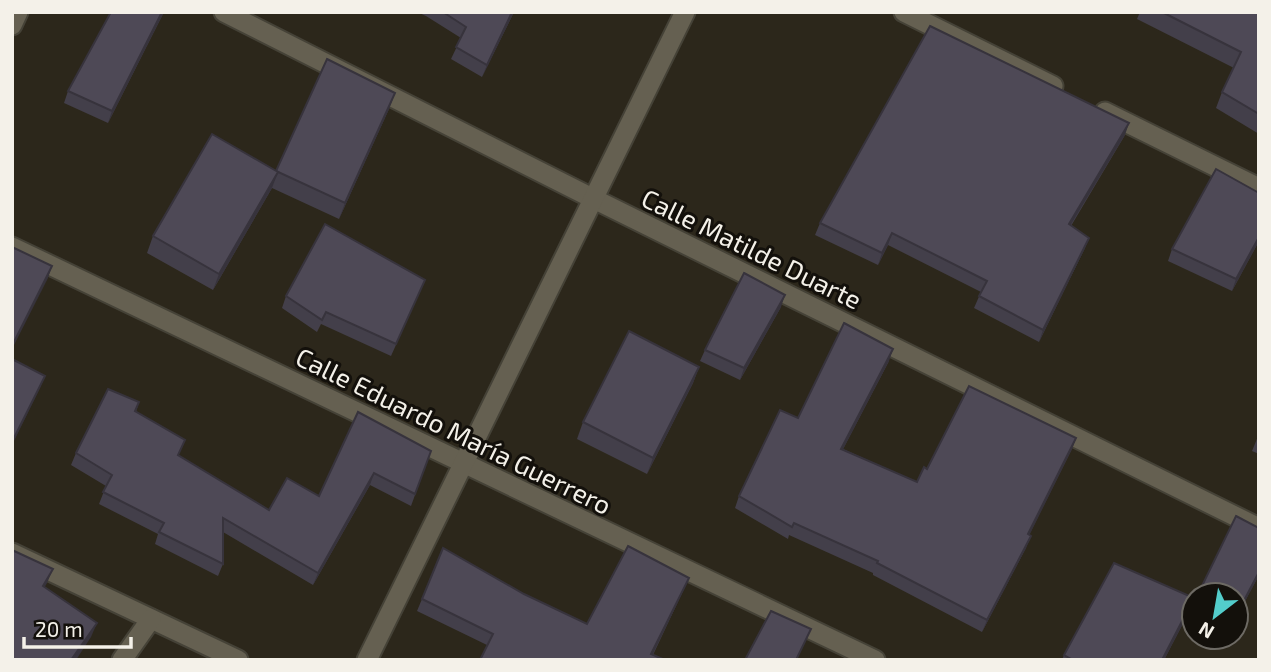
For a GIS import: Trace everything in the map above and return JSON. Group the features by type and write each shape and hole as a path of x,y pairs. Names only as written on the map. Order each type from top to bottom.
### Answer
{"street":[{"path":"12,25 18,12"},
{"name":"Calle Matilde Duarte","path":"224,12 594,199 1259,528"},
{"path":"367,660 685,12"},
{"path":"904,12 1259,188"},
{"name":"Calle Eduardo María Guerrero","path":"12,247 874,660"},
{"path":"12,553 238,660"},
{"path":"122,660 151,619"}],"building":[{"path":"111,12 162,12 112,111 68,91"},
{"path":"443,12 512,12 487,65 456,47 466,27"},
{"path":"1162,12 1259,12 1259,114 1222,92 1241,52"},
{"path":"930,26 1129,123 1069,224 1089,238 1043,330 979,296 987,281 892,233 882,253 820,223"},
{"path":"327,59 395,93 345,203 276,171"},
{"path":"212,134 278,172 219,274 153,236"},
{"path":"1216,169 1259,193 1259,237 1236,279 1172,249"},
{"path":"325,224 425,280 396,344 326,312 322,320 286,296"},
{"path":"12,247 52,266 12,346"},
{"path":"744,273 785,295 744,368 705,350"},
{"path":"844,323 893,349 841,449 917,482 924,467 927,469 969,386 1076,438 1028,534 1031,536 987,620 877,563 878,561 794,523 792,527 739,496 780,410 798,418"},
{"path":"629,331 699,367 653,458 583,422"},
{"path":"12,359 45,376 12,442"},
{"path":"108,389 139,402 135,411 185,440 178,455 269,510 287,478 319,496 358,412 431,451 415,494 374,473 318,573 223,518 223,564 159,532 164,523 103,492 112,475 76,453"},
{"path":"1236,516 1259,528 1259,572 1250,589 1250,581 1204,581"},
{"path":"628,546 689,578 651,654 665,660 480,660 493,634 422,599 443,548 524,594 587,624"},
{"path":"12,550 53,569 43,586 97,623 71,660 12,660"},
{"path":"1114,563 1180,592 1180,625 1162,660 1073,660 1064,655"},
{"path":"771,611 811,629 796,660 745,660"}]}
